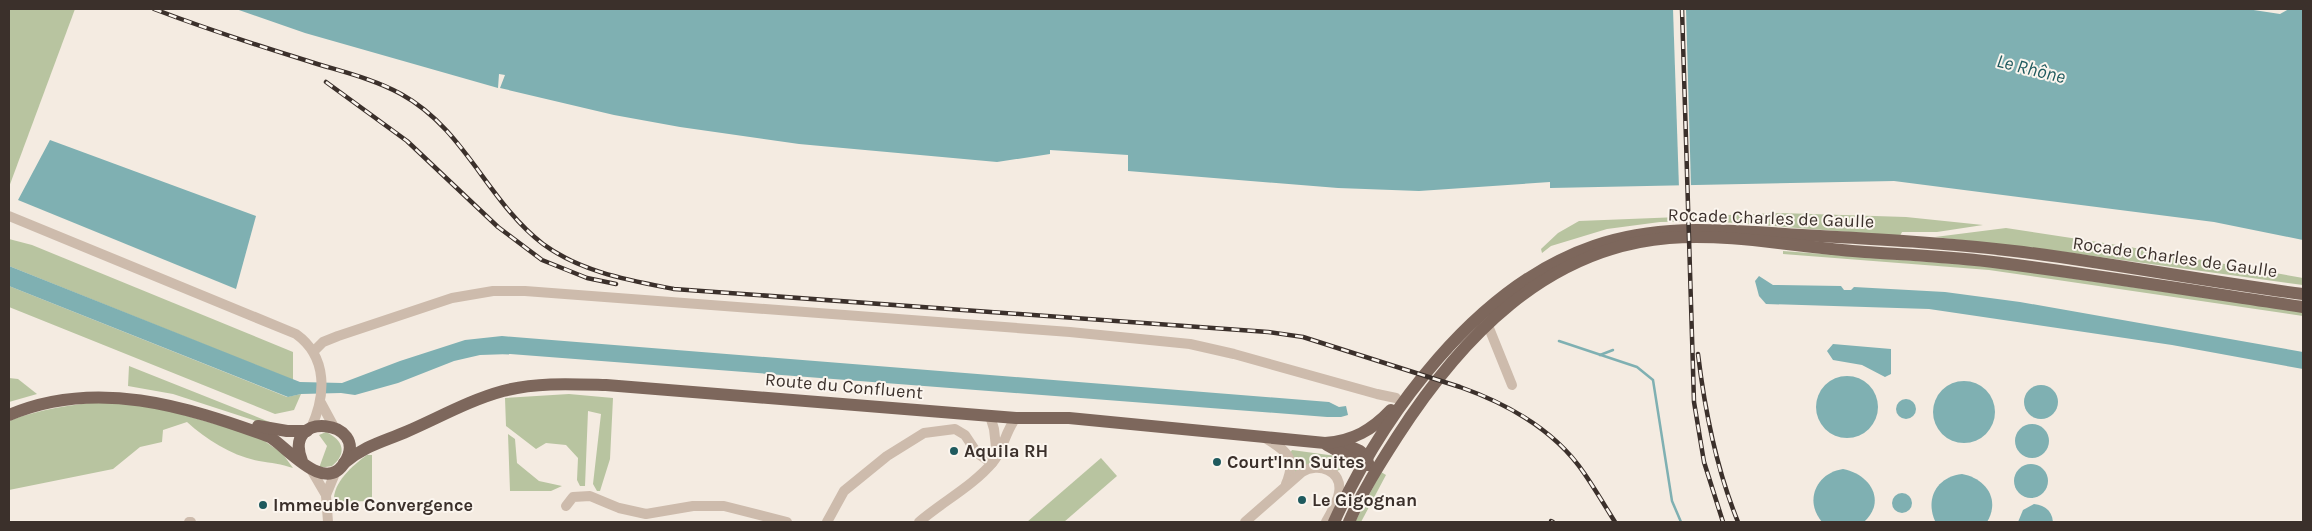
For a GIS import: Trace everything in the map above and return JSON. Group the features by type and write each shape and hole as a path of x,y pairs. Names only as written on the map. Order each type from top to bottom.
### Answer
{"main road":[{"name":"Rocade Charles de Gaulle","path":"1334,522 1402,397 1448,348 1497,302 1518,286 1540,272 1591,247 1619,238 1657,231 1700,229 1979,247 2303,294"},
{"name":"Rocade Charles de Gaulle","path":"1349,522 1363,492 1413,412 1450,362 1487,323 1533,287 1582,261 1630,244 1689,238 2000,262 2303,307"},
{"name":"Route du Confluent","path":"340,467 371,444 393,438 464,404 504,390 562,384 606,385 1016,418 1070,418 1325,444"},
{"path":"9,408 59,394 80,391 120,390 164,397 269,429 309,429 319,425 371,444"},
{"path":"9,415 44,404 68,400 115,397 172,405 270,437 312,471 320,474 340,467 348,450 339,431"},
{"path":"1325,444 1340,442 1364,433 1402,397"},
{"path":"302,461 299,448 303,436 309,429"},
{"path":"1340,442 1360,451 1366,462 1366,475 1347,511 1345,522"},
{"path":"1325,444 1366,462 1385,456"}],"street":[{"path":"9,216 296,334 314,350 320,365 321,400 309,429"},
{"path":"314,350 323,342 338,336 452,298 493,291 526,291 1070,332 1190,344 1234,354 1378,394 1402,397"},
{"path":"1487,323 1512,385"},
{"path":"321,400 339,431"},
{"path":"990,416 994,429 995,459"},
{"path":"919,522 995,459 1004,445 1007,429 1016,418"},
{"path":"827,522 844,491 887,456 924,434 955,429 965,435 977,454 995,459"},
{"path":"1265,438 1286,452 1290,460 1292,470 1285,486"},
{"path":"1245,522 1302,472 1319,466 1332,472 1337,478 1339,492 1326,522"},
{"path":"326,495 340,467"},
{"path":"312,471 326,495 328,522"},
{"path":"566,506 573,497 590,496 646,518 694,506 724,506 787,522"}],"green space":[{"path":"9,9 75,9 9,187"},
{"path":"1780,213 1906,217 1983,225 1937,232 1902,232 1900,236 1709,221 1660,222 1607,229 1551,246 1542,253 1541,249 1558,233 1579,221"},
{"path":"2006,228 2124,246 2303,278 2303,285 2064,252 1935,237"},
{"path":"9,239 32,245 293,352 293,380 9,266"},
{"path":"1783,251 1995,267 2303,312 2303,316 1989,270 1783,254"},
{"path":"9,286 287,397 301,394 294,410 275,414 9,307"},
{"path":"129,366 272,423 271,426 173,394 128,386"},
{"path":"9,378 18,379 37,394 9,402"},
{"path":"569,394 613,398 610,459 600,491 597,491 593,484 601,414 588,411 585,486 580,486 577,480 578,458 566,445 546,443 536,449 506,426 505,398"},
{"path":"104,401 156,407 257,436 282,453 293,468 249,459 239,455 211,441 187,422 163,430 162,442 140,447 113,469 9,490 9,421 44,410"},
{"path":"326,432 340,443 342,452 332,466 319,468 327,446 319,435"},
{"path":"508,434 515,439 517,463 539,481 562,486 551,491 510,491"},
{"path":"1292,450 1336,456 1349,461 1349,465 1337,471 1326,464 1316,463 1295,474 1290,453"},
{"path":"367,455 372,455 372,501 334,502 336,488 344,475"},
{"path":"1101,458 1117,476 1064,522 1027,522"},
{"path":"1381,472 1386,475 1361,522 1355,522"}],"water":[{"name":"Le Rhône","path":"236,9 2247,9 2280,14 2289,9 2303,9 2303,240 2214,222 1894,181 1550,188 1550,182 1419,191 1338,188 1128,171 1128,155 1050,150 1050,154 997,162 799,144 680,127 614,115 500,88 505,75 499,74 498,88 305,33"},
{"path":"50,140 256,216 236,289 18,200"},
{"path":"9,266 300,382 342,383 400,361 465,340 502,336 1329,402 1339,407 1346,406 1348,415 1327,417 510,354 480,355 454,361 398,383 355,395 341,393 301,394 288,397 9,286"},
{"path":"1759,276 1773,285 1841,286 1844,290 1851,290 1854,287 1945,292 2020,302 2303,352 2303,369 2172,345 1929,309 1766,304 1759,296 1755,281"},
{"path":"1833,344 1891,349 1891,374 1885,377 1862,365 1833,360 1827,351"},
{"path":"1847,376 1859,379 1869,385 1875,395 1878,407 1875,419 1869,429 1859,435 1847,438 1835,435 1825,429 1819,419 1816,407 1819,395 1825,385 1835,379"},
{"path":"1964,381 1976,384 1986,390 1992,400 1995,412 1992,424 1986,434 1976,440 1964,443 1952,440 1942,434 1936,424 1933,412 1936,400 1942,390 1952,384"},
{"path":"2041,385 2048,386 2053,390 2057,395 2057,409 2053,414 2048,418 2041,419 2034,418 2029,414 2025,409 2024,402 2025,395 2029,390 2034,386"},
{"path":"1906,399 1913,402 1916,409 1913,416 1906,419 1899,416 1896,409 1899,402"},
{"path":"2032,424 2039,425 2044,429 2048,434 2048,448 2044,453 2039,457 2032,458 2025,457 2020,453 2016,448 2015,441 2016,434 2020,429 2025,425"},
{"path":"2031,464 2038,465 2043,469 2047,474 2047,488 2043,493 2038,497 2031,498 2024,497 2019,493 2015,488 2014,481 2015,474 2019,469 2024,465"},
{"path":"1843,469 1861,476 1868,482 1875,497 1871,514 1864,522 1822,522 1814,505 1816,489 1826,476"},
{"path":"1962,474 1978,480 1988,491 1992,505 1987,522 1935,521 1931,504 1935,490 1946,479"},
{"path":"1902,493 1909,496 1912,503 1909,510 1902,513 1895,510 1892,503 1895,496"},
{"path":"2034,504 2047,509 2053,522 2018,522 2023,510"}],"pier":[{"path":"1673,9 1686,9 1691,187 1679,188"}],"waterway":[{"path":"1559,341 1637,367 1653,380 1672,501 1681,522"},
{"path":"1600,355 1613,350"}],"railway":[{"path":"154,9 250,43 367,79 401,94 423,109 442,126 523,227 558,254 573,262 606,274 674,289 1268,332 1303,337 1460,387 1513,410 1545,431 1572,458 1588,479 1615,522"},
{"path":"1682,9 1694,402 1704,462 1723,522"},
{"path":"326,82 407,141 498,227 542,260 587,278 616,284"},
{"path":"1698,354 1712,439 1723,481 1738,522"}],"place":[{"name":"Aquila RH","path":"954,451"},
{"name":"Court'Inn Suites","path":"1217,462"},
{"name":"Le Gigognan","path":"1302,500"},
{"name":"Immeuble Convergence","path":"263,505"}]}
